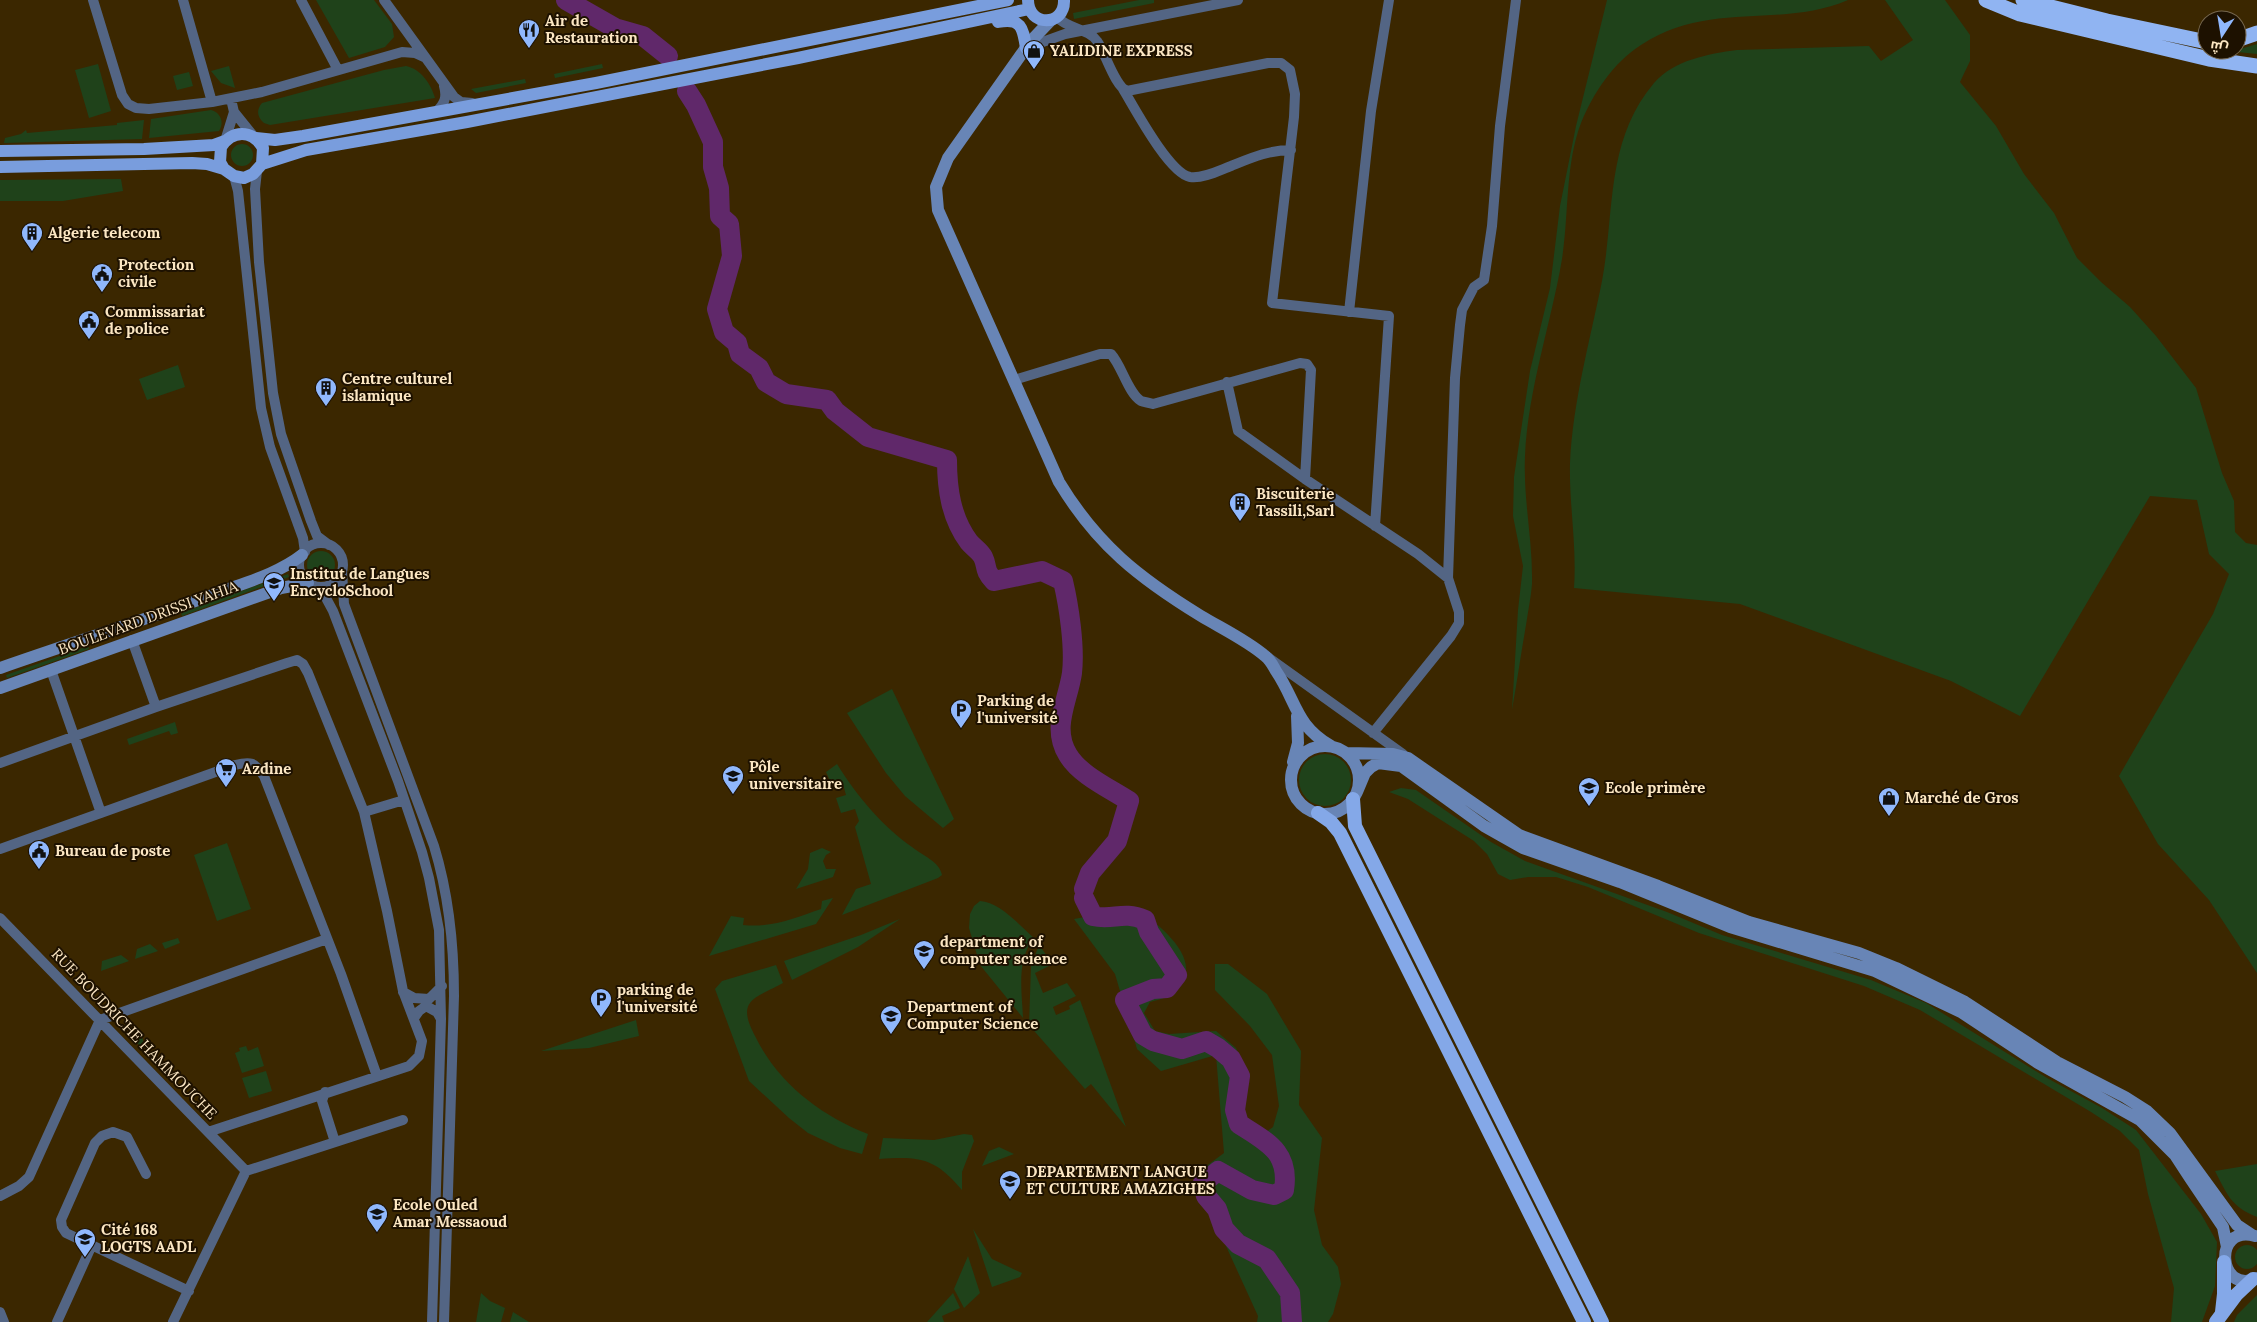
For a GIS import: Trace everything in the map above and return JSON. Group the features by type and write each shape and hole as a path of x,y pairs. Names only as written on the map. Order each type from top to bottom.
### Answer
{"highway":[{"path":"1986,0 2020,14 2209,59 2257,66"},
{"path":"2023,0 2107,21 2197,40"},
{"path":"1355,796 1352,812 1355,826 1602,1322"},
{"path":"1318,813 1331,822 1340,833 1584,1322"},
{"path":"2219,1317 2224,1294 2224,1262"},
{"path":"2219,1317 2255,1279"}],"main road":[{"path":"0,151 144,149 214,145 225,141 232,135 242,133 256,138 274,140 302,136 732,56 1008,0"},
{"path":"1068,1 1063,11 1028,45 948,158 936,187 938,210 950,241 1014,380 1058,482 1075,509 1109,549 1152,585 1266,656 1281,678 1297,713 1307,728 1331,746 1347,753 1393,754 1408,758 1519,835 1749,922 1859,953 1896,968 1965,1002 2057,1062 2125,1097 2147,1111 2170,1133 2236,1225 2255,1236"},
{"path":"1030,8 1042,20 1054,19"},
{"path":"0,167 192,163 206,164 249,177 260,168 306,150 468,122 798,58 1030,8"},
{"path":"1028,45 1030,8"},
{"path":"946,26 971,26 1012,20 1022,28 1028,45"},
{"path":"256,138 262,148 260,168"},
{"path":"225,141 220,154 229,172"},
{"name":"BOULEVARD DRISSI YAHIA","path":"0,668 160,614 267,575 286,567 303,553"},
{"name":"BOULEVARD DRISSI YAHIA","path":"0,688 290,585 311,584"},
{"path":"1297,713 1298,743 1290,775 1290,783 1296,799 1309,811 1334,813 1348,805 1355,796 1365,773 1378,763 1401,766 1484,826 1523,848 1620,882 1730,927 1875,971 1961,1012 2038,1063 2140,1120 2180,1163 2223,1227 2227,1247 2224,1262 2232,1275 2246,1280 2255,1279"},
{"path":"1290,775 1300,755 1315,747 1331,746"},
{"path":"1347,753 1357,767 1359,784 1355,796"},
{"path":"2227,1247 2238,1237 2255,1236"}],"street":[{"path":"93,0 122,95 128,104 136,108 149,109 231,99 402,52 415,53 426,58"},
{"path":"183,0 212,102"},
{"path":"301,0 338,70"},
{"path":"384,0 454,97 461,102 479,104"},
{"path":"1028,45 1080,31 1238,0"},
{"path":"1349,312 1371,111 1389,0"},
{"path":"1373,733 1451,636 1459,623 1459,612 1448,578 1455,378 1462,310 1474,287 1484,280 1486,271 1516,0"},
{"path":"1054,19 1089,33 1096,39 1123,89 1169,162 1184,175 1192,178 1203,176 1259,155 1291,150"},
{"path":"1123,89 1139,89 1218,72 1280,62 1290,70 1295,85 1294,116 1272,303 1389,316 1375,526"},
{"path":"436,111 444,103 446,93 442,80"},
{"path":"231,99 234,112 256,138"},
{"path":"225,141 234,112"},
{"path":"260,168 254,189 259,262 273,393 281,434 317,536 334,548 342,558 344,604 431,837 441,871 450,915 454,960 454,996 444,1322"},
{"path":"229,172 238,191 261,408 270,447 302,538 301,573 326,598 333,612 404,800 430,878 439,930 442,986 432,1322"},
{"path":"1014,380 1100,354 1111,354 1119,362 1132,390 1141,400 1153,404 1300,363 1307,364 1311,370 1305,479"},
{"path":"1227,382 1238,431 1305,479 1418,554 1448,578"},
{"path":"303,553 317,544 329,545"},
{"path":"311,584 320,587 332,584 337,581 342,571"},
{"path":"132,640 156,707"},
{"path":"1266,656 1290,671 1408,758"},
{"path":"0,763 156,707 296,660 303,664 364,812 403,991 420,1004 437,1012 441,1019"},
{"path":"51,670 101,813"},
{"path":"0,850 234,765 246,762 256,765 264,776 327,939 377,1076"},
{"path":"364,812 404,800"},
{"name":"RUE BOUDRICHE HAMMOUCHE","path":"0,918 246,1171"},
{"path":"0,1196 19,1186 29,1177 100,1020 327,939"},
{"path":"208,1132 324,1092 409,1066 419,1056 422,1041 414,1018 420,1004 442,986"},
{"path":"403,991 420,1004"},
{"path":"414,1018 420,1004"},
{"path":"324,1092 322,1101 335,1142"},
{"path":"174,1322 246,1171 404,1120"},
{"path":"146,1174 127,1138 113,1132 102,1136 95,1144 61,1220 62,1227 66,1234 189,1290"},
{"path":"57,1322 92,1245"},
{"path":"0,1312 4,1322"}],"green space":[{"path":"316,0 374,0 392,24 394,37 385,47 349,58"},
{"path":"1139,0 1154,0 1154,3 1074,19 1073,13"},
{"path":"1607,0 1848,0 1797,13 1718,19 1692,23 1667,31 1641,45 1622,60 1605,79 1586,111 1572,156 1562,259 1530,406 1525,472 1532,584 1512,710 1518,610 1523,566 1513,516 1514,477 1530,371 1550,288 1560,206 1576,126"},
{"path":"1885,0 1945,0 1970,35 1970,61 1960,82 1996,126 2024,174 2054,213 2077,258 2130,307 2156,336 2196,388 2222,473 2234,501 2235,532 2246,543 2257,545 2257,973 2209,900 2158,844 2119,776 2213,614 2229,574 2209,554 2197,500 2150,496 2020,716 1951,681 1740,604 1574,588 1575,557 1570,463 1575,417 1602,281 1619,153 1638,105 1654,83 1671,69 1692,59 1737,50 1869,46 1881,61 1913,40"},
{"path":"2257,44 2257,54 2247,53 2247,47"},
{"path":"98,64 111,111 89,118 75,70"},
{"path":"602,64 603,68 555,78 554,74"},
{"path":"229,66 235,88 221,83 211,71"},
{"path":"406,66 416,70 425,78 435,98 270,125 264,123 259,116 258,111 262,103 384,70"},
{"path":"189,72 193,86 177,90 173,76"},
{"path":"525,79 526,83 476,93 471,89"},
{"path":"211,110 221,118 222,124 219,131 149,138 151,119"},
{"path":"144,120 142,139 4,143 5,138 21,134 26,130 27,133 117,125 117,123"},
{"path":"242,144 250,147 253,155 250,163 242,166 234,163 231,155 234,147"},
{"path":"121,179 123,191 63,201 0,201 0,180"},
{"path":"178,365 185,387 147,400 139,379"},
{"path":"321,551 331,555 335,565 331,575 321,579 311,575 307,565 311,555"},
{"path":"288,574 289,577 182,616 181,613"},
{"path":"88,646 89,649 7,678 6,675"},
{"path":"892,689 954,819 943,828 905,796 886,773 847,713"},
{"path":"175,722 178,733 171,735 169,731 129,745 127,739"},
{"path":"1325,754 1335,756 1343,762 1349,770 1351,780 1349,790 1343,798 1335,804 1325,806 1315,804 1307,798 1301,790 1299,780 1301,770 1307,762 1315,756"},
{"path":"837,764 861,798 880,820 901,839 938,866 942,875 842,915 856,889 871,884 855,827 859,821 855,809 841,813 836,798 846,795 842,781 831,783 826,772"},
{"path":"1401,788 1416,790 1491,842 1525,861 1667,912 1722,935 1871,980 1926,1003 2047,1078 2102,1108 2136,1130 2201,1214 2217,1242 2215,1286 2202,1322 2171,1322 2174,1288 2148,1194 2139,1150 2120,1131 1920,1010 1864,986 1699,933 1588,887 1556,877 1528,877 1510,880 1498,874 1487,854 1474,841 1408,799 1389,792"},
{"path":"227,843 251,909 217,921 194,855"},
{"path":"822,848 831,852 826,855 823,861 826,869 836,869 833,877 796,889 808,869 810,853"},
{"path":"833,898 816,924 709,956 731,916 744,918 743,925 774,924 821,909 822,901"},
{"path":"980,901 995,905 1034,938 1028,947 1022,966 1023,1018 980,965 969,928 970,914 974,906"},
{"path":"1135,908 1157,924 1178,946 1184,958 1186,970 1183,982 1172,994 1150,1002 1144,1013 1155,1031 1169,1034 1216,1031 1236,1048 1248,1078 1240,1116 1247,1131 1262,1135 1273,1127 1279,1106 1272,1055 1250,1026 1215,990 1215,964 1228,964 1267,994 1301,1051 1299,1105 1322,1138 1314,1210 1322,1245 1338,1267 1341,1284 1333,1314 1328,1322 1257,1322 1258,1316 1199,1187 1201,1170 1224,1153 1216,1055 1161,1071 1137,1049 1115,974 1074,919"},
{"path":"900,919 858,947 792,980 784,961 861,935"},
{"path":"178,938 180,943 165,949 162,943"},
{"path":"150,944 158,951 135,959 137,949"},
{"path":"1039,945 1053,964 1035,973 1043,993 1067,983 1076,996 1053,1007 1056,1015 1070,1009 1069,1006 1080,1000 1126,1127 1091,1084 1085,1089 1029,1025 1031,966"},
{"path":"121,955 129,961 101,971 102,961"},
{"path":"776,965 783,983 752,1000 747,1011 751,1028 764,1053 788,1083 802,1096 833,1117 868,1134 862,1154 840,1148 808,1133 749,1081 715,989 722,981"},
{"path":"636,1020 639,1036 589,1048 541,1051"},
{"path":"139,1028 144,1043 139,1045 127,1033"},
{"path":"246,1046 248,1051 258,1047 264,1066 242,1073 235,1053 240,1051 239,1048"},
{"path":"266,1071 272,1091 249,1098 242,1078"},
{"path":"964,1134 972,1135 974,1141 962,1172 962,1190 943,1171 926,1161 905,1158 879,1159 883,1138 934,1140"},
{"path":"999,1147 1014,1154 982,1166 989,1151"},
{"path":"2257,1164 2257,1217 2235,1204 2215,1171"},
{"path":"973,1229 992,1259 1022,1273 1020,1277 992,1287"},
{"path":"2247,1245 2256,1248 2259,1257 2256,1266 2247,1269 2238,1266 2235,1257 2238,1248"},
{"path":"968,1256 980,1293 964,1308 954,1289"},
{"path":"481,1293 490,1301 505,1308 501,1322 476,1322"},
{"path":"953,1293 960,1308 942,1316 944,1322 927,1322"},
{"path":"2257,1295 2257,1322 2234,1322 2237,1315"},
{"path":"513,1312 529,1322 510,1322"}],"waterway":[{"path":"566,0 615,28 643,36 668,56"},
{"path":"687,91 696,105 713,142 713,167 719,188 720,216 729,224 732,256 717,309 724,332 737,343 740,354 759,368 766,382 786,394 827,400 835,411 868,437 947,460 949,492 954,513 963,533 982,555 987,571 994,581 1042,571 1063,581 1073,651 1072,673 1062,714 1061,735 1063,745 1068,755 1080,769 1129,801 1117,841 1090,873 1084,889"},
{"path":"1084,898 1093,916 1130,916 1145,920 1149,932 1177,975 1167,988 1153,989 1125,1000 1143,1035 1153,1041 1182,1049 1206,1041 1231,1059 1240,1076 1235,1110 1239,1124 1267,1143 1280,1157 1285,1177 1284,1190 1274,1195 1252,1190 1218,1171 1203,1183 1206,1196 1217,1209 1224,1229 1238,1244 1267,1259 1290,1293 1292,1322"}],"place":[{"name":"Air de Restauration","path":"529,49"},
{"name":"YALIDINE EXPRESS","path":"1034,70"},
{"name":"Algerie telecom","path":"32,252"},
{"name":"Protection civile","path":"102,293"},
{"name":"Commissariat de police","path":"89,340"},
{"name":"Centre culturel islamique","path":"326,407"},
{"name":"Biscuiterie Tassili,Sarl","path":"1240,522"},
{"name":"Institut de Langues EncycloSchool","path":"274,602"},
{"name":"Parking de l'université","path":"961,729"},
{"name":"Azdine","path":"226,788"},
{"name":"Pôle universitaire","path":"733,795"},
{"name":"Ecole primère","path":"1589,807"},
{"name":"Marché de Gros","path":"1889,817"},
{"name":"Bureau de poste","path":"39,870"},
{"name":"department of computer science","path":"924,970"},
{"name":"parking de l'université","path":"601,1018"},
{"name":"Department of Computer Science","path":"891,1035"},
{"name":"DEPARTEMENT LANGUE ET CULTURE AMAZIGHES","path":"1010,1200"},
{"name":"Ecole Ouled Amar Messaoud","path":"377,1233"},
{"name":"Cité 168 LOGTS AADL","path":"85,1258"}]}
